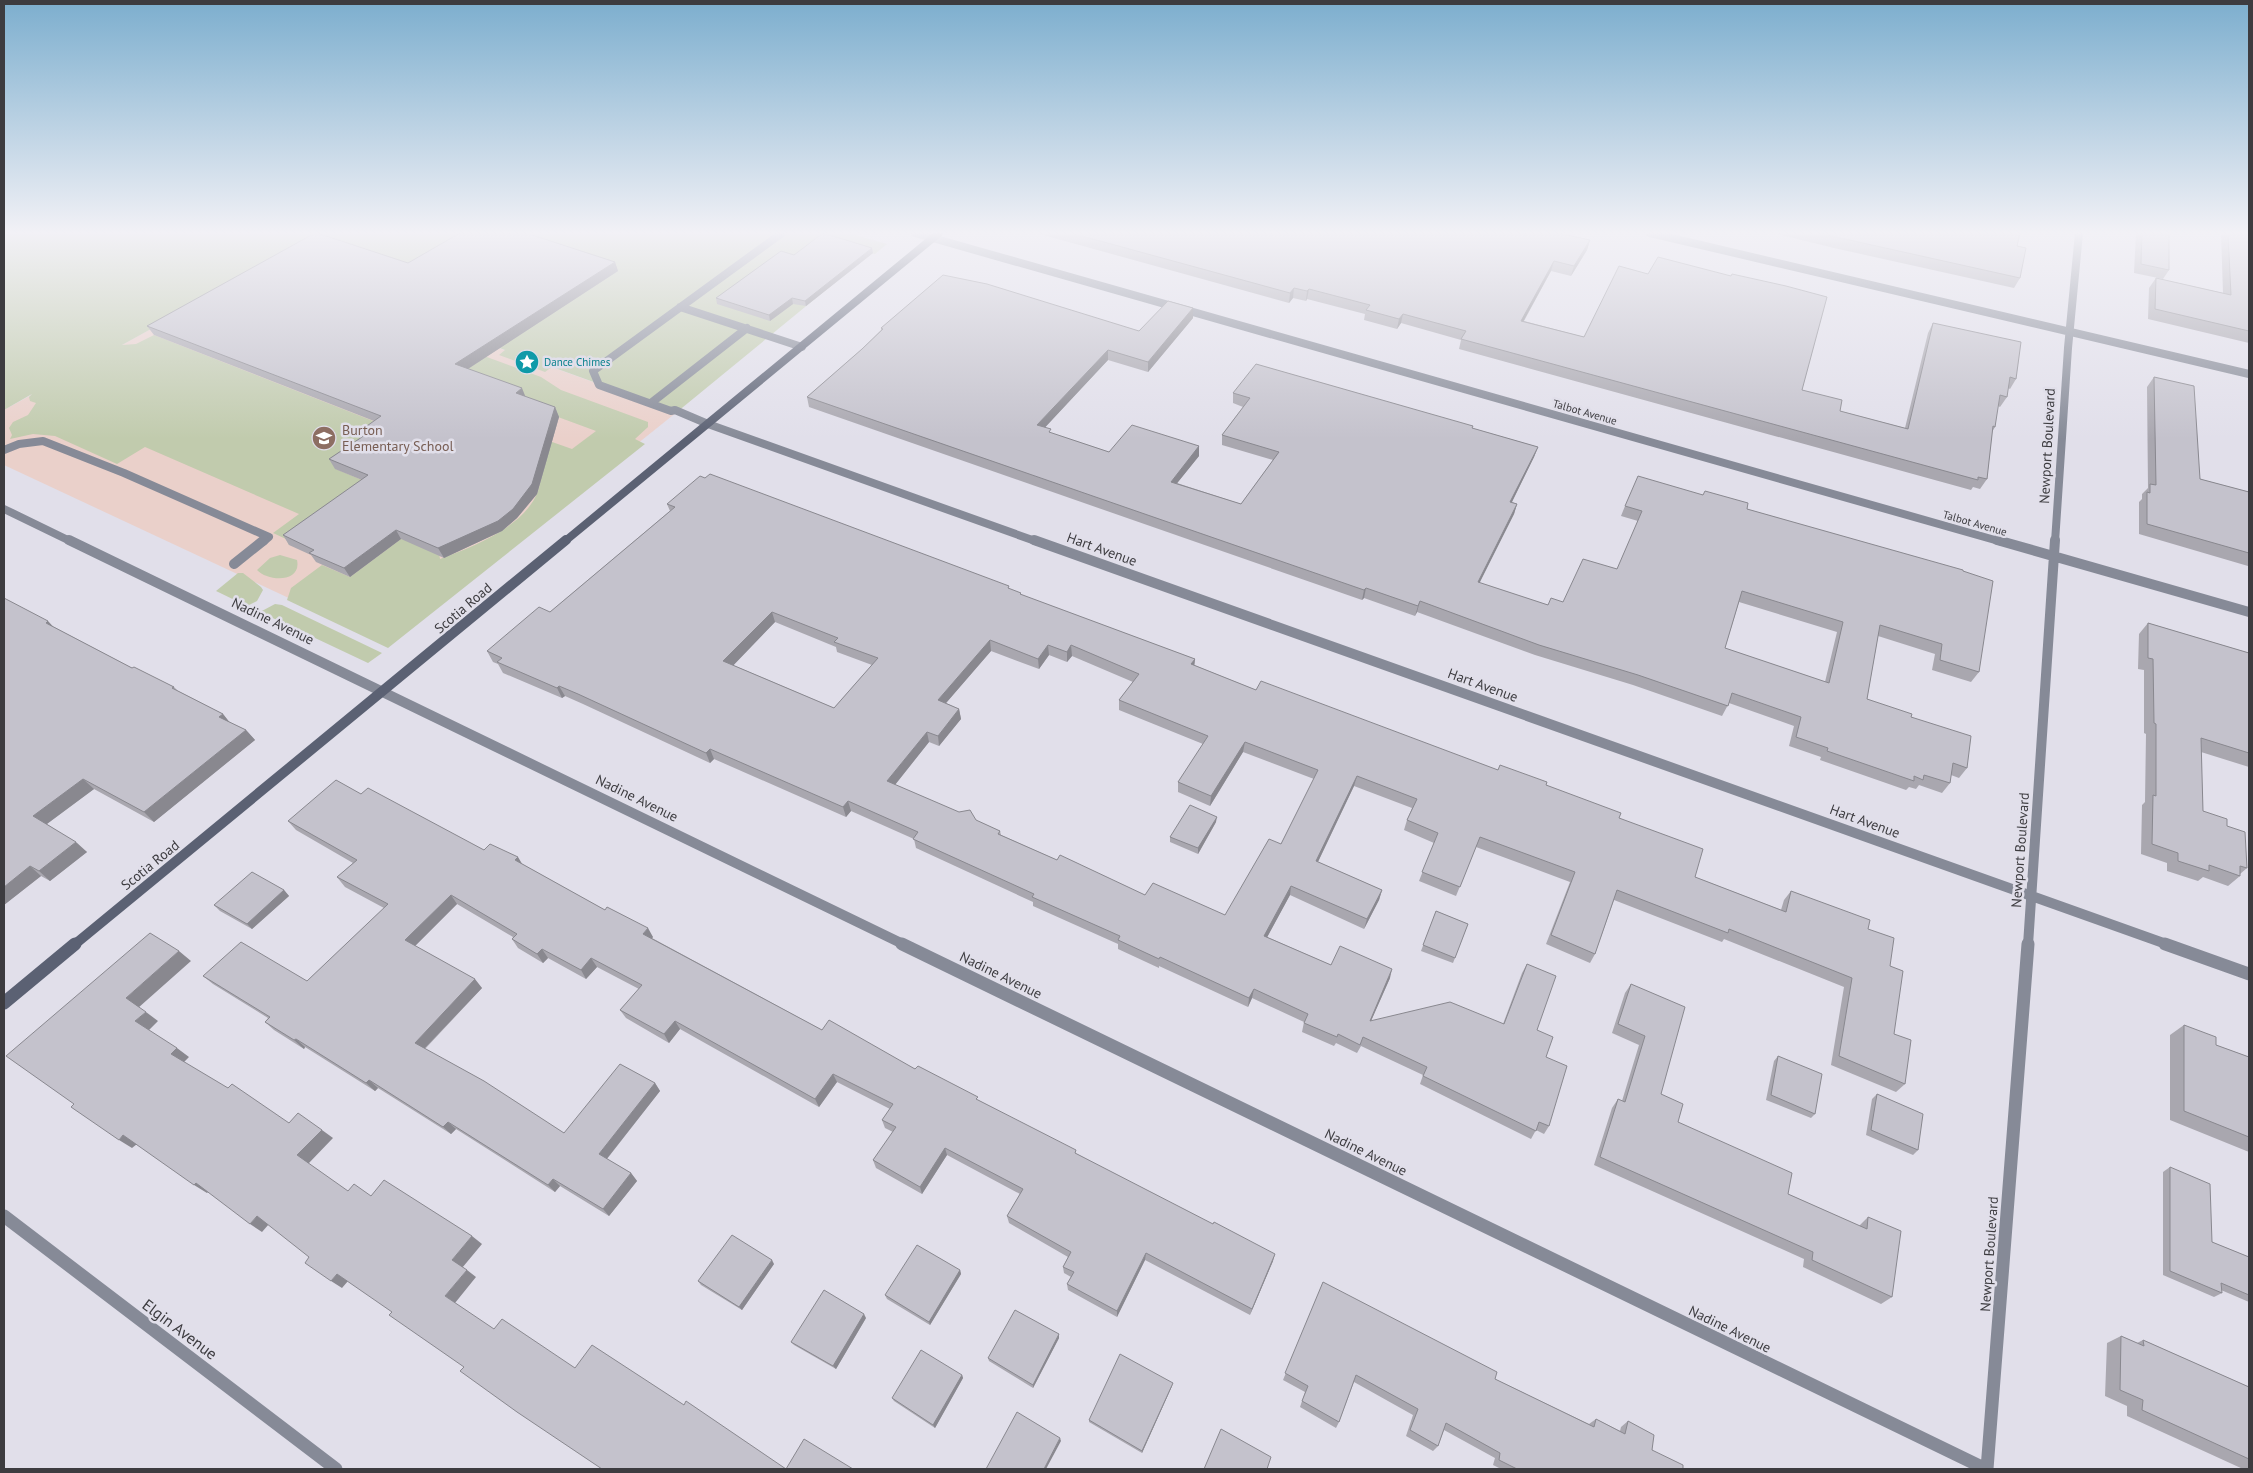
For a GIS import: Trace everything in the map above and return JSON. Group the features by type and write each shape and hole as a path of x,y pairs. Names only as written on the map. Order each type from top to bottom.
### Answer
{"street":[{"path":"680,307 687,302"},
{"name":"Scotia Road","path":"4,1003 856,302"},
{"name":"Talbot Avenue","path":"1168,302 2249,612"},
{"path":"1944,302 2249,374"},
{"name":"Newport Boulevard","path":"1986,1469 2032,896 2072,302"},
{"path":"680,307 802,347"},
{"name":"Hart Avenue","path":"680,307 593,371 598,385 671,411 675,410 708,424 2249,974"},
{"path":"651,403 747,328"},
{"path":"4,450 19,444 43,441 124,473 269,537 234,564"},
{"name":"Nadine Avenue","path":"4,508 1986,1469"},
{"name":"Elgin Avenue","path":"4,1216 336,1469"}],"shaded area":[{"name":"Burton Elementary School","path":"200,302 369,302 677,412 387,644 4,465 4,410"}],"green space":[{"path":"4,302 200,302 122,345 136,344 154,335 386,426 336,469 374,485 289,545 286,539 273,533 299,514 145,447 117,464 55,436 33,434 10,439 12,435 9,428 13,422 28,415 36,403 30,401 29,397 32,394 4,410"},
{"path":"370,302 812,302 677,412 552,367 545,372 499,355 505,350"},
{"path":"427,335 541,377 561,390 648,422 648,427 635,439 645,444 388,648 287,600 291,588 322,565 350,577 401,539 437,542 440,559 485,540 514,522 535,498 541,472 538,437 572,449 596,431 520,403 363,338"},
{"path":"280,555 297,560 297,568 294,573 283,578 276,578 269,577 257,570 270,558"},
{"path":"238,573 243,573 263,590 257,601 247,606 216,591"},
{"path":"275,604 282,605 382,653 368,663 260,612"}],"building":[{"path":"191,302 553,302 455,364 522,388 516,393 555,407 532,484 513,509 498,521 438,548 396,530 344,568 309,553 314,550 283,535 368,475 329,459 371,431 364,428 381,416 147,326"},
{"path":"728,302 787,302 769,315"},
{"path":"912,302 1044,302 1139,331 1167,302 1193,308 1148,362 1108,350 1037,425 1051,429 1049,432 1109,452 1132,425 1199,446 1171,482 1241,504 1279,452 1222,435 1250,398 1233,393 1256,364 1473,426 1472,428 1538,447 1510,502 1517,504 1478,582 1548,605 1551,598 1563,602 1583,559 1617,569 1642,511 1625,506 1638,476 1703,495 1705,491 1748,503 1747,509 1963,570 1993,581 1979,672 1940,660 1942,644 1880,625 1867,699 1912,714 1911,717 1971,736 1967,768 1953,763 1950,783 1924,775 1923,780 1914,776 1914,781 1827,751 1828,748 1796,737 1801,717 1732,693 1728,706 1638,675 1539,645 1420,601 1418,606 1366,588 1364,590 807,397 883,329 881,328","holes":["1742,591 1843,622 1829,683 1725,648"]},
{"path":"1358,302 1532,302 1521,321 1584,337 1601,302 1826,302 1802,390 1842,400 1840,411 1908,429 1933,323 2021,342 2016,379 2010,377 2007,397 2000,395 1995,427 1993,426 1987,479 1978,477 1978,480 1461,339 1466,331 1403,314 1399,319 1366,310 1370,305"},
{"path":"2155,302 2249,302 2249,331 2155,309"},
{"path":"2154,377 2194,386 2200,479 2249,492 2249,553 2147,524 2147,492 2150,493 2150,484 2156,485"},
{"path":"710,474 1009,586 1008,588 1020,594 1195,659 1191,664 1256,690 1261,681 1498,770 1500,765 1547,782 1546,785 1621,813 1619,818 1703,849 1695,877 1786,912 1791,891 1870,920 1868,929 1894,938 1890,966 1903,971 1894,1034 1911,1040 1905,1084 1839,1056 1852,978 1729,929 1728,933 1617,890 1595,954 1551,935 1575,872 1480,837 1460,887 1422,872 1438,833 1407,820 1417,799 1357,776 1316,861 1382,890 1367,919 1291,886 1264,936 1331,965 1340,946 1392,969 1370,1021 1450,1002 1504,1024 1527,964 1556,976 1537,1030 1553,1037 1546,1057 1567,1066 1549,1126 1539,1122 1536,1131 1423,1076 1427,1067 1363,1037 1360,1045 1338,1034 1337,1037 1304,1023 1308,1014 1254,989 1249,998 1160,957 1159,959 1118,940 1120,936 1032,897 1034,894 913,839 918,832 848,801 843,807 710,749 706,753 578,694 559,686 557,688 497,662 502,658 487,651 539,607 550,612 675,507 667,504 700,476 705,478","holes":["772,612 838,638 834,642 878,658 834,708 723,661","990,640 1038,659 1048,645 1067,652 1071,645 1139,674 1119,700 1208,736 1178,782 1211,796 1245,742 1318,770 1281,844 1269,839 1225,915 1153,883 1145,895 1060,855 1057,860 998,834 1000,831 976,820 970,810 959,812 887,781 927,732 938,736 959,709 938,700"]},
{"path":"4,598 48,621 46,623 132,668 134,667 174,687 172,688 223,714 219,717 246,730 144,812 83,779 33,816 76,842 39,871 30,866 4,887"},
{"path":"2148,623 2249,653 2249,753 2201,738 2203,811 2227,819 2227,826 2245,832 2247,868 2240,866 2240,876 2209,865 2209,871 2178,861 2178,853 2152,844 2153,795 2156,796 2156,724 2154,723 2153,659 2148,658"},
{"path":"336,780 361,794 368,788 484,850 490,844 518,857 515,860 605,910 607,907 648,928 643,934 822,1030 829,1020 915,1069 918,1066 978,1097 976,1099 1076,1150 1075,1153 1275,1254 1252,1309 1146,1253 1117,1311 1067,1284 1074,1272 1063,1267 1071,1252 1007,1216 1023,1189 945,1148 920,1187 873,1160 896,1127 882,1120 893,1104 833,1074 815,1099 675,1021 664,1034 620,1010 642,985 591,958 581,970 542,949 537,954 512,939 517,934 451,895 405,940 475,979 415,1043 484,1081 564,1133 620,1064 655,1083 599,1154 631,1173 603,1209 553,1179 548,1185 448,1122 443,1127 369,1080 366,1083 265,1022 270,1017 203,976 241,942 307,981 388,904 337,877 357,860 288,821"},
{"path":"1190,805 1217,817 1198,848 1170,837"},
{"path":"252,872 284,890 247,924 214,905"},
{"path":"1436,911 1468,924 1455,958 1423,945"},
{"path":"150,933 179,951 126,998 146,1012 135,1021 177,1048 171,1054 228,1088 232,1084 289,1123 298,1113 322,1130 297,1155 348,1191 354,1184 371,1196 384,1180 472,1236 452,1260 467,1270 445,1296 494,1329 502,1319 575,1368 592,1345 684,1405 686,1401 786,1469 602,1469 460,1371 464,1367 389,1315 392,1312 337,1274 331,1281 305,1263 309,1257 257,1216 250,1224 196,1183 194,1185 123,1135 119,1140 71,1107 74,1104 6,1056"},
{"path":"1631,984 1685,1007 1661,1094 1683,1104 1678,1122 1792,1173 1788,1194 1867,1229 1868,1217 1901,1231 1892,1297 1812,1260 1813,1252 1600,1157 1618,1099 1625,1102 1645,1036 1618,1024"},
{"path":"2184,1025 2216,1037 2216,1045 2249,1057 2249,1137 2184,1111"},
{"path":"1778,1056 1822,1074 1815,1114 1771,1095"},
{"path":"1877,1094 1923,1114 1918,1150 1871,1130"},
{"path":"2170,1167 2210,1184 2212,1242 2249,1257 2249,1295 2221,1283 2222,1293 2170,1271"},
{"path":"732,1235 772,1260 739,1307 698,1281"},
{"path":"917,1245 960,1270 929,1322 885,1295"},
{"path":"1323,1282 1497,1372 1495,1379 1594,1427 1596,1419 1625,1434 1628,1421 1654,1435 1652,1450 1683,1465 1683,1469 1517,1469 1499,1460 1500,1453 1446,1423 1438,1446 1410,1430 1418,1409 1356,1375 1339,1422 1302,1401 1308,1386 1285,1373"},
{"path":"824,1290 864,1314 833,1366 791,1342"},
{"path":"1015,1310 1059,1334 1033,1385 988,1358"},
{"path":"2121,1336 2144,1346 2143,1340 2249,1387 2249,1459 2142,1410 2143,1400 2120,1390"},
{"path":"921,1350 962,1375 933,1425 892,1398"},
{"path":"1120,1354 1173,1383 1142,1451 1089,1420"},
{"path":"1017,1412 1060,1438 1044,1469 986,1469"},
{"path":"1221,1429 1271,1457 1267,1469 1204,1469"},
{"path":"804,1439 853,1469 786,1469"}],"place":[{"name":"Dance Chimes","path":"527,362"},
{"name":"Burton Elementary School","path":"324,438"}]}
